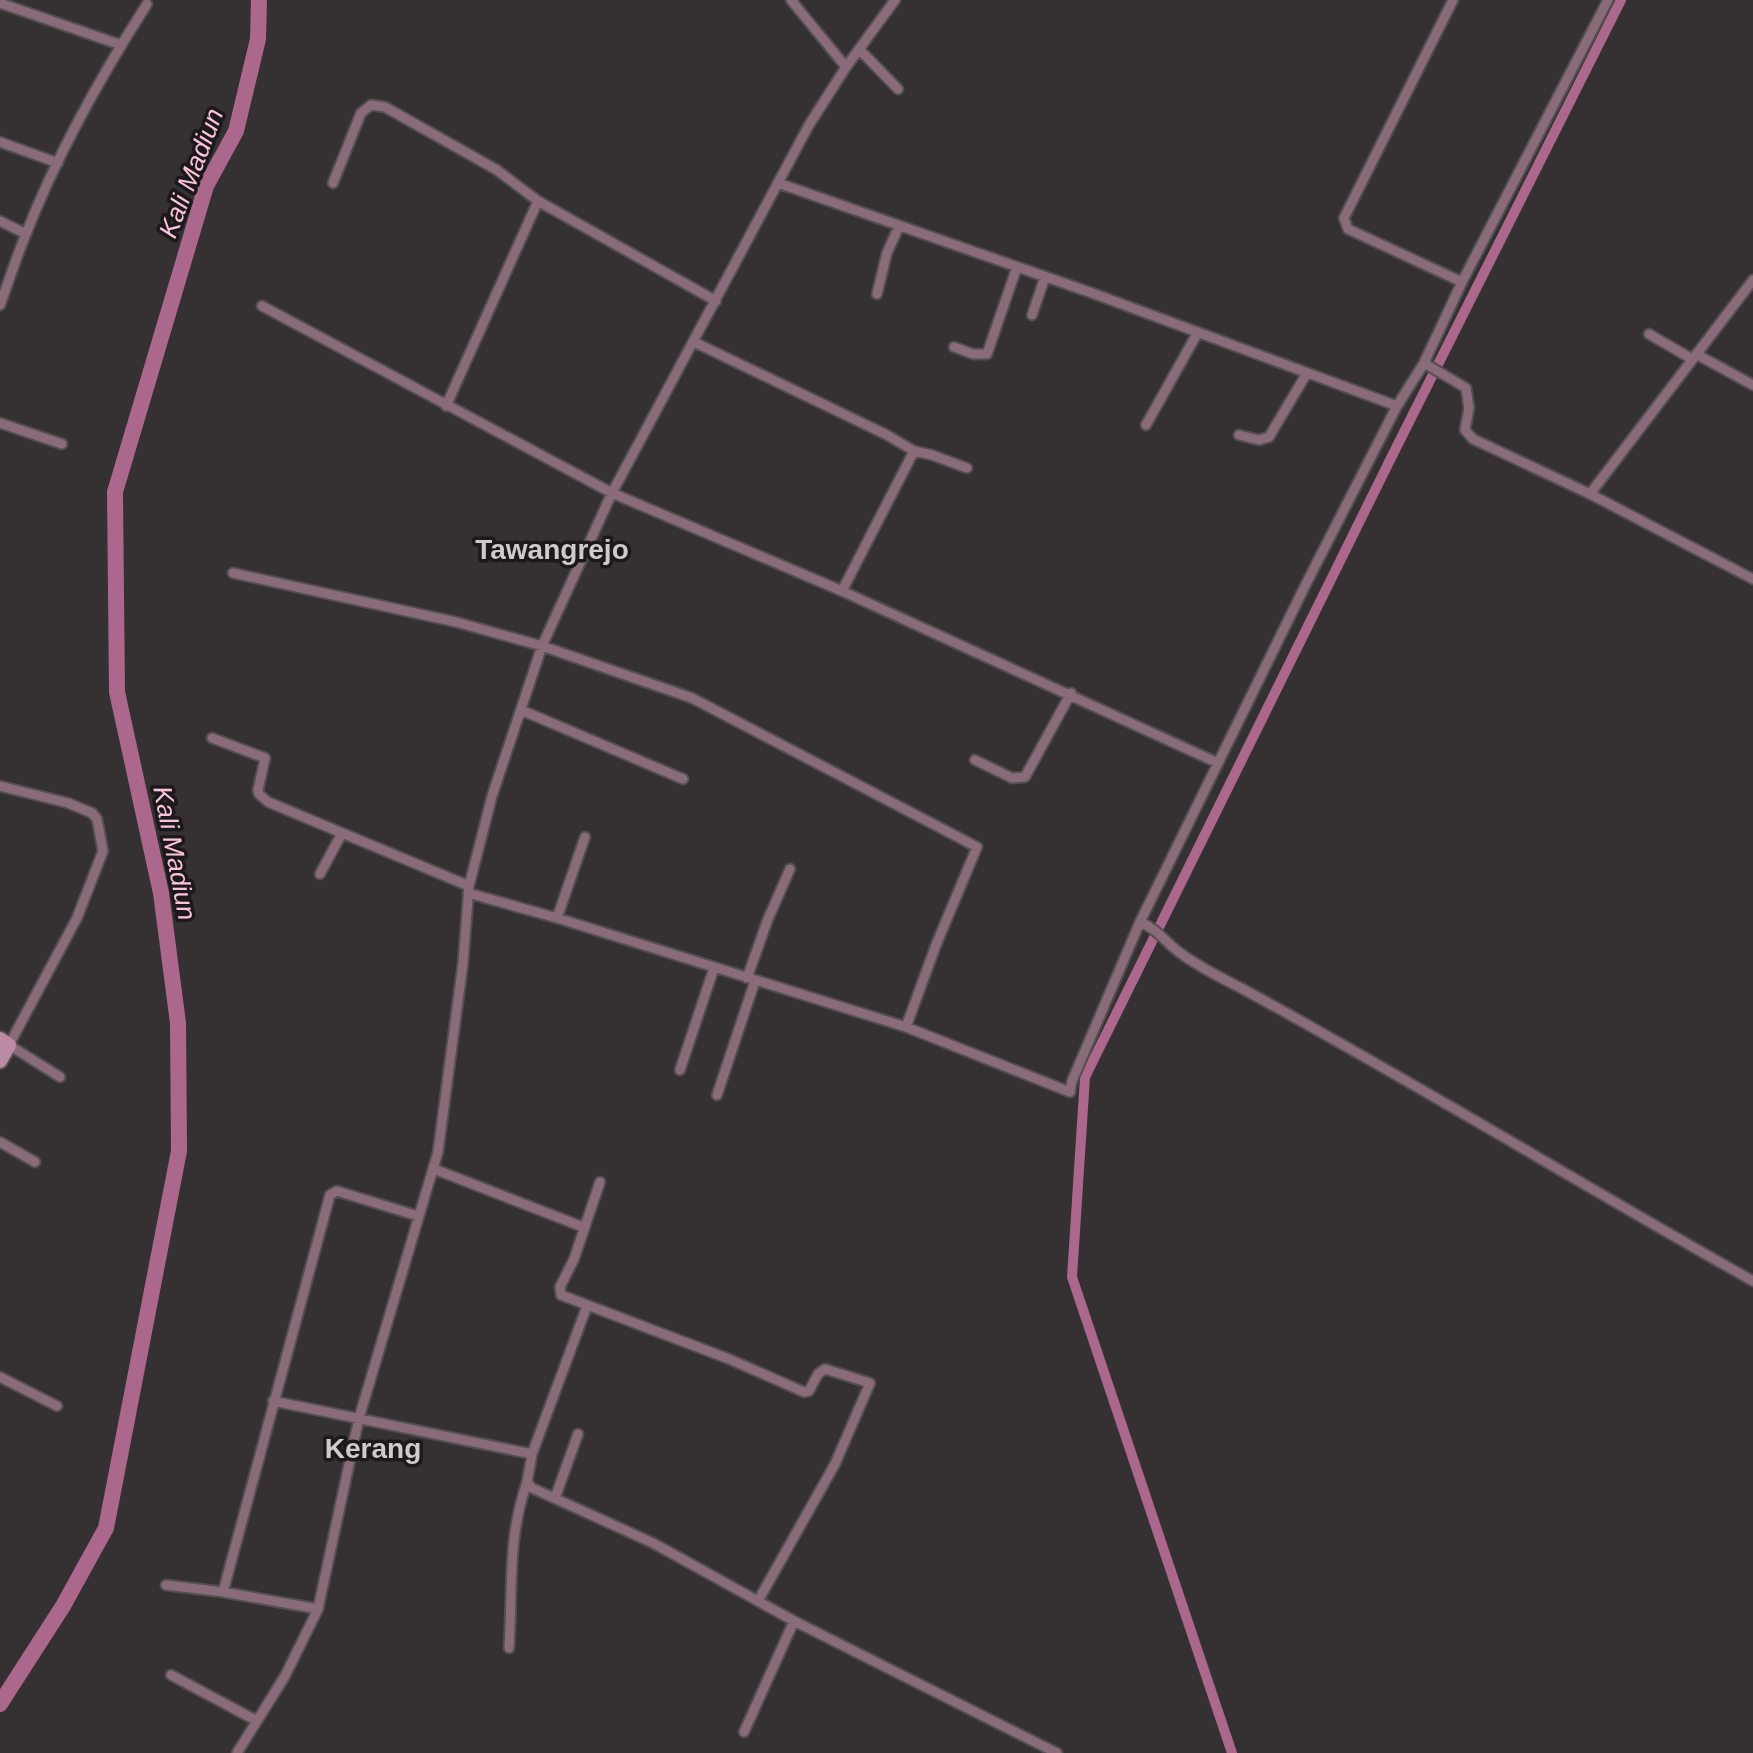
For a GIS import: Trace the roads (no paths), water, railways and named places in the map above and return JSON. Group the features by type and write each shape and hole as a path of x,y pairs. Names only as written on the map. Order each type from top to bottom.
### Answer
{"street":[{"path":"791,0 846,67"},
{"path":"237,1753 285,1676 318,1609 359,1418 434,1169 441,1136 469,890 492,796 542,646 612,493 809,125 895,0"},
{"path":"1453,0 1344,218 1348,229 1462,282"},
{"path":"212,738 265,758 258,790 263,798 469,890 906,1027 1070,1092 1072,1081 1143,923 1218,763 1397,406 1426,364 1462,282 1608,0"},
{"path":"0,3 121,45"},
{"path":"0,305 26,234 58,163 121,45 147,4"},
{"path":"859,49 898,89"},
{"path":"333,183 361,113 371,105 378,105 497,170 538,201 716,301"},
{"path":"0,142 58,163"},
{"path":"778,183 1397,406"},
{"path":"446,406 538,201"},
{"path":"0,221 26,234"},
{"path":"877,294 887,253 899,226"},
{"path":"954,347 973,354 987,354 1017,267"},
{"path":"1032,315 1045,277"},
{"path":"1590,494 1753,280"},
{"path":"262,306 612,493 1071,693 1218,763"},
{"path":"1146,425 1198,332"},
{"path":"1649,334 1753,385"},
{"path":"694,342 914,451 967,468"},
{"path":"1426,364 1466,388 1469,408 1465,430 1469,436 1590,494 1753,579"},
{"path":"1239,435 1259,440 1269,437 1307,373"},
{"path":"0,423 62,444"},
{"path":"842,591 914,451"},
{"path":"233,573 456,622 542,646 692,698 977,847 906,1027"},
{"path":"975,760 1012,778 1025,777 1071,693"},
{"path":"521,710 683,779"},
{"path":"0,786 68,803 92,813 97,819 103,851 77,918 5,1042 0,1061"},
{"path":"320,874 342,833"},
{"path":"557,918 585,837"},
{"path":"717,1095 768,919 790,869"},
{"path":"1143,923 1202,968 1338,1041 1663,1232 1753,1281"},
{"path":"680,1070 714,968"},
{"path":"5,1042 60,1077"},
{"path":"0,1142 35,1162"},
{"path":"434,1169 583,1227"},
{"path":"600,1182 559,1292 561,1295 729,1359 804,1392 809,1391 818,1374 825,1369 870,1383 835,1464 758,1601"},
{"path":"223,1592 332,1192 418,1216"},
{"path":"509,1648 512,1543 517,1512 532,1454 587,1306"},
{"path":"0,1377 57,1406"},
{"path":"273,1401 532,1454"},
{"path":"555,1498 578,1434"},
{"path":"527,1482 532,1488 653,1543 794,1621 1057,1753"},
{"path":"166,1585 318,1609"},
{"path":"744,1732 794,1621"},
{"path":"171,1675 257,1721"}],"waterway":[{"name":"Kali Madiun","path":"0,1704 63,1606 106,1528 179,1151 178,1023 161,893 117,692 115,492 206,186 236,131 258,39 259,0"},
{"path":"1232,1753 1072,1277 1085,1077 1621,0"}],"district":[{"name":"Tawangrejo","path":"552,549"},
{"name":"Kerang","path":"373,1448"}]}
